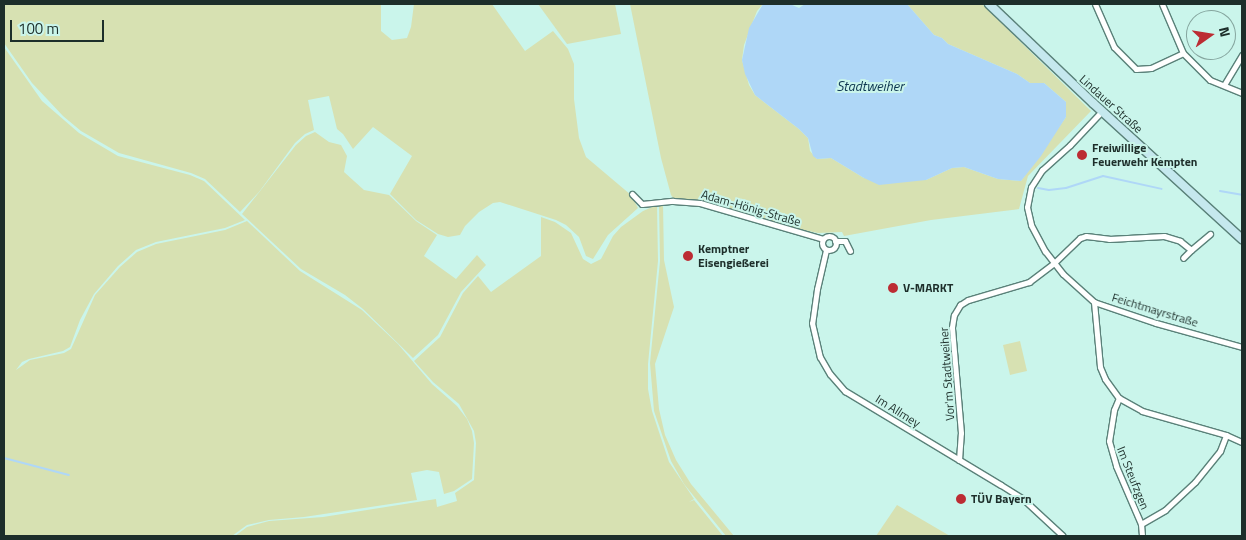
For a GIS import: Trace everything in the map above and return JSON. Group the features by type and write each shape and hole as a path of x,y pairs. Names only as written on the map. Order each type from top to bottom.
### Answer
{"main road":[{"name":"Lindauer Straße","path":"989,4 1242,239"}],"street":[{"path":"1095,4 1114,46 1125,61 1136,69 1151,68 1183,53"},
{"path":"1162,4 1183,53 1210,80 1242,93"},
{"path":"1224,85 1242,55"},
{"name":"Feichtmayrstraße","path":"1102,111 1070,145 1042,170 1035,181 1031,188 1027,207 1031,225 1054,263 1094,302 1156,323 1242,347"},
{"name":"Adam-Hönig-Straße","path":"632,194 642,204 673,201 700,203 823,239"},
{"path":"1183,258 1210,234"},
{"name":"Vor'm Stadtweiher","path":"959,460 961,433 952,327 954,315 960,306 968,300 1029,282 1086,236 1109,240 1164,236 1180,241 1191,250"},
{"path":"823,239 831,237 836,241 845,241 850,251"},
{"name":"Im Allmey","path":"823,239 822,245 826,250 817,289 812,324 820,357 830,374 845,390 1022,499 1064,536"},
{"path":"826,250 833,249 836,241"},
{"path":"1094,302 1100,367 1105,380 1119,398 1142,411 1226,435 1242,442"},
{"name":"Im Steufzgen","path":"1119,398 1114,410 1109,441 1116,466 1141,524 1142,536"},
{"path":"1141,524 1165,510 1195,482 1220,451 1226,435"}],"green space":[{"path":"4,4 381,4 381,31 392,40 407,38 411,27 414,4 492,4 525,51 553,31 568,49 574,64 574,99 579,138 586,157 631,195 638,208 608,235 593,259 586,256 579,237 566,225 500,202 493,203 479,212 465,226 460,235 448,237 438,234 416,220 390,194 412,156 373,127 353,149 343,134 337,129 329,96 308,100 314,130 305,134 295,143 259,192 240,212 205,179 191,173 119,153 81,131 63,116 32,83 4,43"},
{"path":"538,4 615,4 621,34 567,44"},
{"path":"630,4 763,4 757,11 744,45 742,60 749,85 755,95 808,138 810,151 817,159 831,158 864,178 926,180 952,168 964,167 998,179 1021,181 1066,117 1066,102 1044,83 1030,83 1017,74 948,44 942,38 934,35 907,4 982,4 1091,111 1028,176 1019,209 931,220 844,236 842,232 818,233 790,227 674,199 671,195 661,158"},
{"path":"4,47 42,101 79,133 118,156 190,175 204,181 245,220 225,228 156,242 136,250 118,266 94,294 80,320 70,347 63,351 29,359 22,362 16,370 30,360 64,353 71,349 95,295 120,267 137,252 156,244 225,230 247,221 300,271 362,310 398,344 432,384 457,406 467,419 472,431 474,443 472,479 454,491 444,494 439,472 427,470 411,473 417,500 304,517 269,520 247,525 232,536 4,536"},
{"path":"315,132 329,142 341,145 347,156 344,172 364,190 389,195 416,221 437,235 424,256 456,279 477,255 486,265 461,292 438,335 413,358 363,309 345,295 301,269 242,214 296,145 306,136"},
{"path":"663,204 664,260 674,307 655,364 659,409 665,435 676,460 691,484 734,536 726,536 684,484 671,461 654,411 650,363 660,261 659,205"},
{"path":"657,205 658,261 648,364 648,389 652,411 669,462 694,499 689,502 694,500 723,536 235,536 247,527 269,521 323,517 436,499 437,507 457,501 455,493 474,480 476,443 474,431 459,404 433,382 414,361 440,337 463,293 478,276 491,292 541,256 541,217 555,222 571,233 583,259 591,264 601,259 613,236 621,227 643,211"},
{"path":"1020,341 1027,371 1010,375 1003,345"},
{"path":"897,505 950,536 876,536"}],"water":[{"name":"Stadtweiher","path":"763,4 790,4 799,8 805,4 907,4 934,35 942,38 948,44 1017,74 1030,83 1044,83 1066,102 1066,117 1041,156 1021,181 998,179 964,167 952,168 926,180 879,185 831,158 817,159 813,156 808,138 755,95 745,74 742,60 749,28"}],"waterway":[{"path":"1038,188 1049,190 1066,188 1103,176 1162,189"},
{"path":"1220,191 1242,195"},
{"path":"4,458 69,475"}],"place":[{"name":"Freiwillige Feuerwehr Kempten","path":"1082,155"},
{"name":"Kemptner Eisengießerei","path":"688,256"},
{"name":"V-MARKT","path":"893,288"},
{"name":"TÜV Bayern","path":"961,499"}]}
